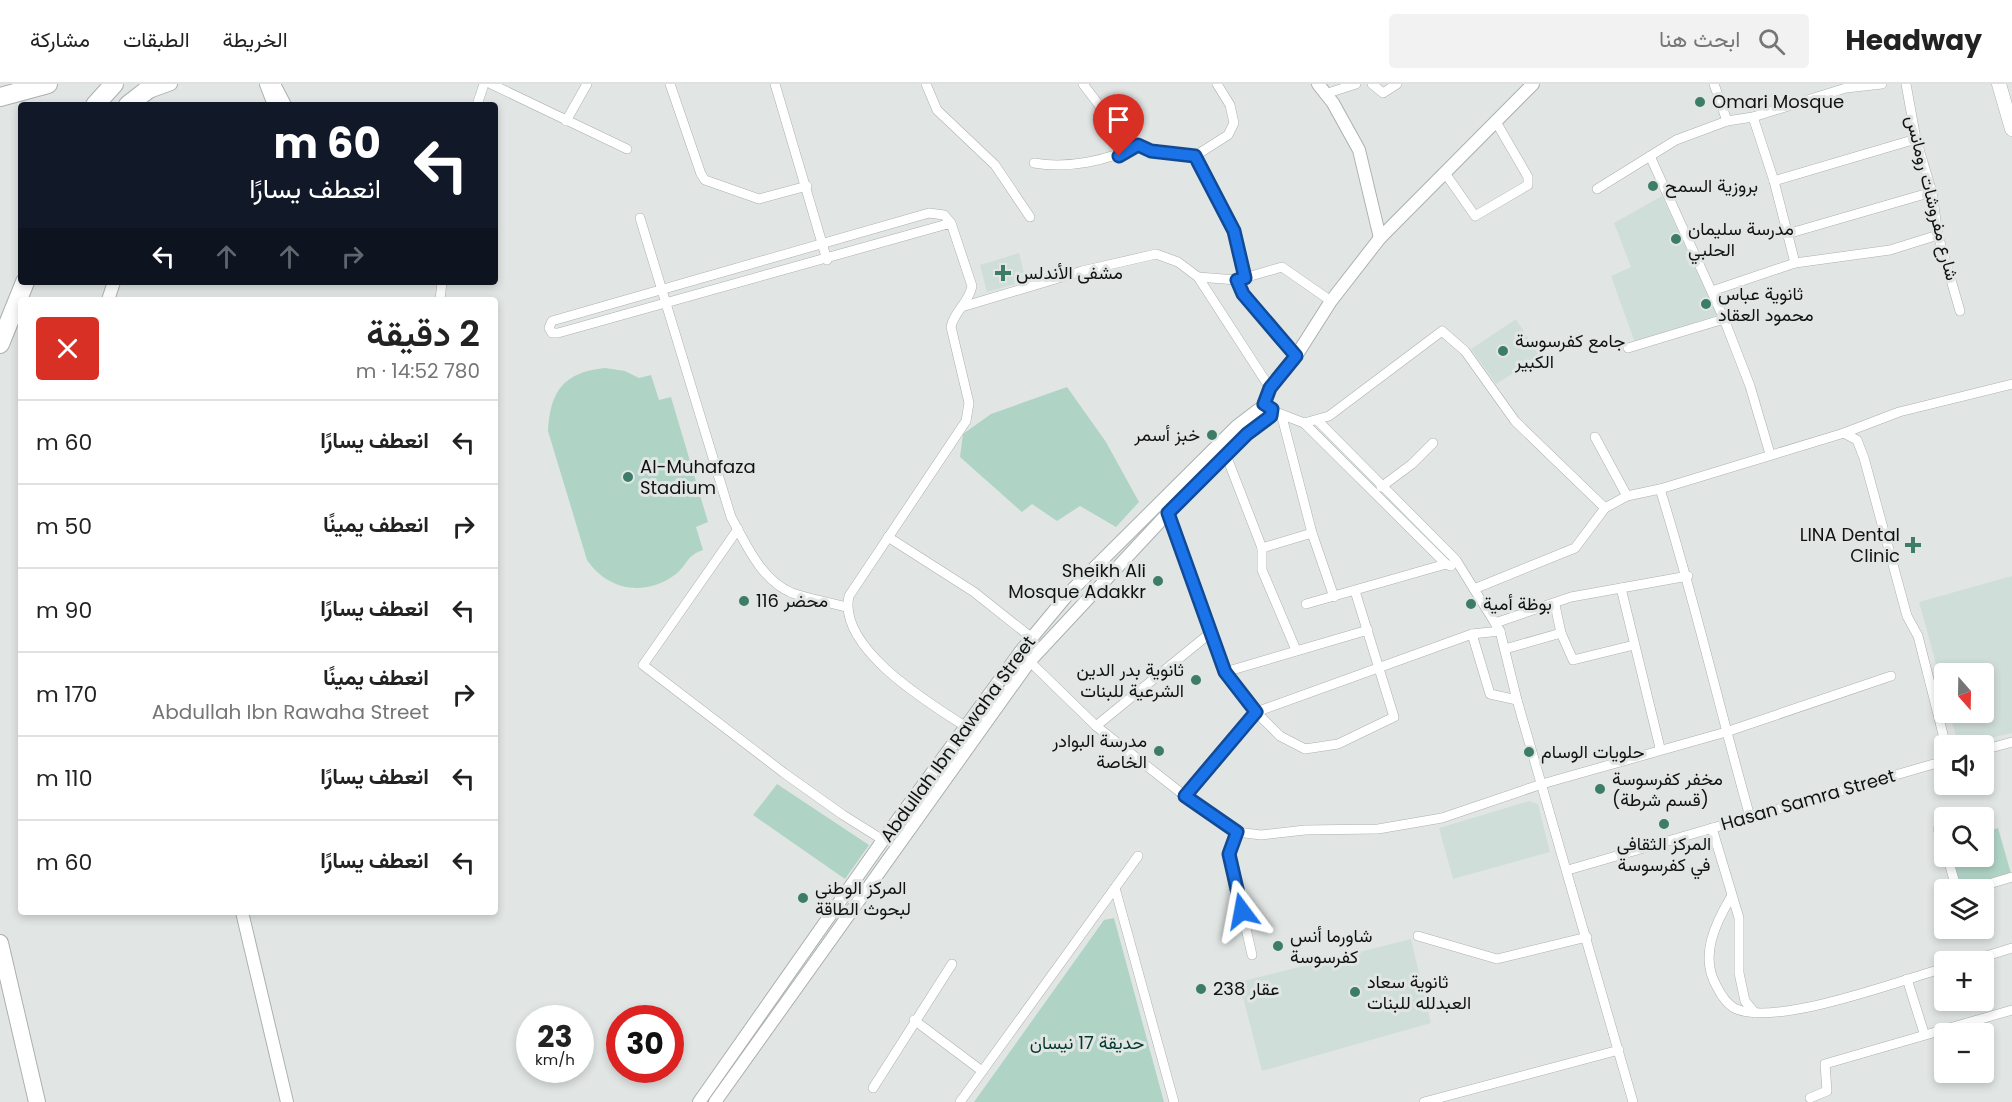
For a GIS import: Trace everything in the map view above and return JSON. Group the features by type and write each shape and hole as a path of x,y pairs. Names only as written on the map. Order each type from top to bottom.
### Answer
{"highway":[{"path":"0,96 48,84"},
{"path":"98,102 114,84"},
{"path":"133,100 155,84"},
{"path":"0,308 17,293 22,285"},
{"path":"0,344 18,298"},
{"path":"0,944 37,1102"}],"main road":[{"path":"1999,84 2012,129"}],"street":[{"path":"133,100 171,84"},
{"path":"478,102 484,84"},
{"path":"491,84 627,149"},
{"path":"566,121 587,84"},
{"path":"670,84 699,169 705,180 759,199 807,186"},
{"path":"775,84 827,260"},
{"path":"926,84 937,110 994,165 1029,216"},
{"path":"1083,84 1125,139 1151,151 1195,156 1228,135 1234,123 1230,105 1217,84"},
{"path":"1356,84 1322,89 1359,150 1380,238"},
{"path":"1372,84 1383,93 1396,84"},
{"path":"1270,388 1296,356 1331,301 1380,238 1533,84"},
{"path":"1714,84 1727,121"},
{"path":"1597,189 1676,140 1727,121 1753,117 1845,88 1882,84"},
{"name":"شارع مفروشات رومانس","path":"1906,84 1916,139 1932,192 1938,235 1960,311"},
{"path":"271,86 274,102"},
{"path":"271,86 283,102"},
{"path":"1753,117 1774,181 1795,263"},
{"path":"1445,173 1475,216 1528,185 1528,177 1496,122"},
{"path":"1774,181 1916,139"},
{"path":"1034,163 1051,166 1108,158 1119,156 1138,145"},
{"path":"1195,156 1234,231 1243,294 1296,356"},
{"path":"1650,156 1724,319 1750,386 1770,454"},
{"path":"1787,234 1932,192"},
{"path":"951,223 827,260 558,333 552,333 549,328 552,321 662,289 934,212 944,215 951,223 972,286 965,306 952,320 951,327 969,403 966,422 849,596 846,607 858,639 891,674 978,735"},
{"path":"640,218 708,434 731,517 762,571 791,592 846,607"},
{"path":"1712,291 1795,263 1890,250 1938,235"},
{"path":"965,306 1082,271 1156,254 1178,262 1198,278 1270,388 1269,412 1334,597"},
{"path":"1198,278 1241,279 1282,267 1331,301"},
{"path":"1628,348 1724,319"},
{"path":"1269,412 1304,423 1318,421 1329,416 1442,331 1465,351 1515,421 1605,507"},
{"path":"1474,589 1575,548 1605,507 1627,496 1660,489 1844,433 1899,412 2012,384"},
{"name":"Abdullah Ibn Rawaha Street","path":"715,1102 1030,661 1168,513 1269,412"},
{"name":"Abdullah Ibn Rawaha Street","path":"699,1102 883,840 1020,652 1069,593 1237,426 1269,412"},
{"path":"1318,421 1456,560 1497,627 1569,870 1634,1102"},
{"path":"1304,423 1446,564 1461,569"},
{"path":"1844,433 1857,440 1864,458 1907,616 1918,636 1943,735"},
{"path":"1595,437 1627,496"},
{"path":"1381,487 1412,464 1433,443"},
{"path":"1226,455 1262,548 1262,570 1296,651"},
{"path":"1660,489 1688,576 1726,732 1750,816"},
{"path":"1168,513 1209,634 1225,672 1256,712 1280,736 1305,750 1338,744 1394,717 1355,591"},
{"path":"738,529 643,665 784,773 883,840"},
{"path":"1262,548 1312,533"},
{"path":"888,537 974,592 1032,638"},
{"path":"1306,604 1446,564"},
{"path":"1185,796 1256,712 1497,627 1571,597 1688,576"},
{"path":"1621,588 1660,748"},
{"path":"1555,604 1561,633 1574,660 1634,645"},
{"path":"1225,672 1368,630"},
{"path":"1505,650 1561,633"},
{"path":"1096,726 1209,634"},
{"path":"1472,634 1490,694 1517,700"},
{"path":"1020,652 1096,726 1185,796 1237,832 1261,835 1305,830 1378,829 1442,818 1660,748 1726,732 1891,676"},
{"path":"1994,747 2012,742"},
{"name":"Hasan Samra Street","path":"1569,870 1934,764"},
{"path":"1712,828 1739,918 1739,973 1744,1001 1755,1013"},
{"path":"1237,832 1229,854 1252,955"},
{"path":"960,1102 1138,856"},
{"path":"1994,882 2012,877"},
{"path":"1115,888 1174,1102"},
{"path":"1731,897 1719,918 1708,950 1711,978 1724,999 1734,1007 1755,1013 1783,1013 1934,971"},
{"path":"243,915 287,1102"},
{"path":"234,937 247,934"},
{"path":"1418,936 1497,959 1587,937"},
{"path":"1994,954 2012,948"},
{"path":"873,1088 914,1020 952,964"},
{"path":"1907,979 1924,1033"},
{"path":"1810,1098 1827,1091 1825,1064 1924,1033 2012,1010"},
{"path":"914,1020 982,1071"},
{"path":"1424,1102 1619,1050"}],"shaded area":[{"path":"1662,196 1717,315 1635,343 1611,276 1631,267 1614,223"},
{"name":"مشفى الأندلس","path":"1019,253 1026,281 987,292 980,265"},
{"path":"1516,319 1540,357 1496,384 1471,349"},
{"path":"2012,576 2012,733 1994,737 1994,735 1956,735 1952,723 1994,723 1994,663 1936,663 1919,602"},
{"path":"1529,801 1538,804 1550,852 1453,879 1439,828"},
{"path":"1411,939 1431,1023 1262,1071 1239,982"}],"green space":[{"name":"Al-Muhafaza Stadium","path":"605,368 625,371 639,378 651,375 659,400 671,397 708,522 696,527 703,550 690,558 676,574 652,586 640,588 616,584 596,570 587,560 548,431 552,405 562,386 579,374"},
{"path":"1067,387 1106,442 1139,502 1116,527 1080,506 1057,521 1032,504 1022,512 960,457 963,434 991,414"},
{"path":"777,784 869,845 845,879 753,815"},
{"path":"1998,828 2012,877 1994,882 1994,879 1954,879 1950,867 1994,867 1994,829"},
{"name":"حديقة 17 نيسان","path":"1114,918 1164,1102 974,1102 1104,920"}],"place":[{"name":"Omari Mosque","path":"1700,102"},
{"name":"بروزية السمح","path":"1653,186"},
{"name":"مدرسة سليمان الحلبي","path":"1676,239"},
{"name":"مشفى الأندلس","path":"1003,273"},
{"name":"ثانوية عباس محمود العقاد","path":"1706,304"},
{"name":"جامع كفرسوسة الكبير","path":"1503,351"},
{"name":"خبز أسمر","path":"1212,435"},
{"name":"Al-Muhafaza Stadium","path":"628,477"},
{"name":"LINA Dental Clinic","path":"1913,545"},
{"name":"Sheikh Ali Mosque Adakkr","path":"1158,581"},
{"name":"محضر 116","path":"744,601"},
{"name":"بوظة أمية","path":"1471,604"},
{"name":"ثانوية بدر الدين الشرعية للبنات","path":"1196,680"},
{"name":"مدرسة البوادر الخاصة","path":"1159,751"},
{"name":"حلويات الوسام","path":"1529,752"},
{"name":"مخفر كفرسوسة (قسم شرطة)","path":"1600,789"},
{"name":"المركز الثقافي في كفرسوسة","path":"1664,824"},
{"name":"المركز الوطني لبحوث الطاقة","path":"803,898"},
{"name":"شاورما أنس كفرسوسة","path":"1278,946"},
{"name":"عقار 238","path":"1201,989"},
{"name":"ثانوية سعاد العبدلله للبنات","path":"1355,992"}],"route":[{"path":"1119,156 1138,145 1151,151 1195,156 1234,231 1245,278 1237,280 1243,294 1296,356 1270,388 1264,404 1269,405 1272,409 1271,416 1247,434 1168,513 1209,634 1225,672 1256,712 1185,796 1216,820 1237,832 1229,854 1242,911"}]}
